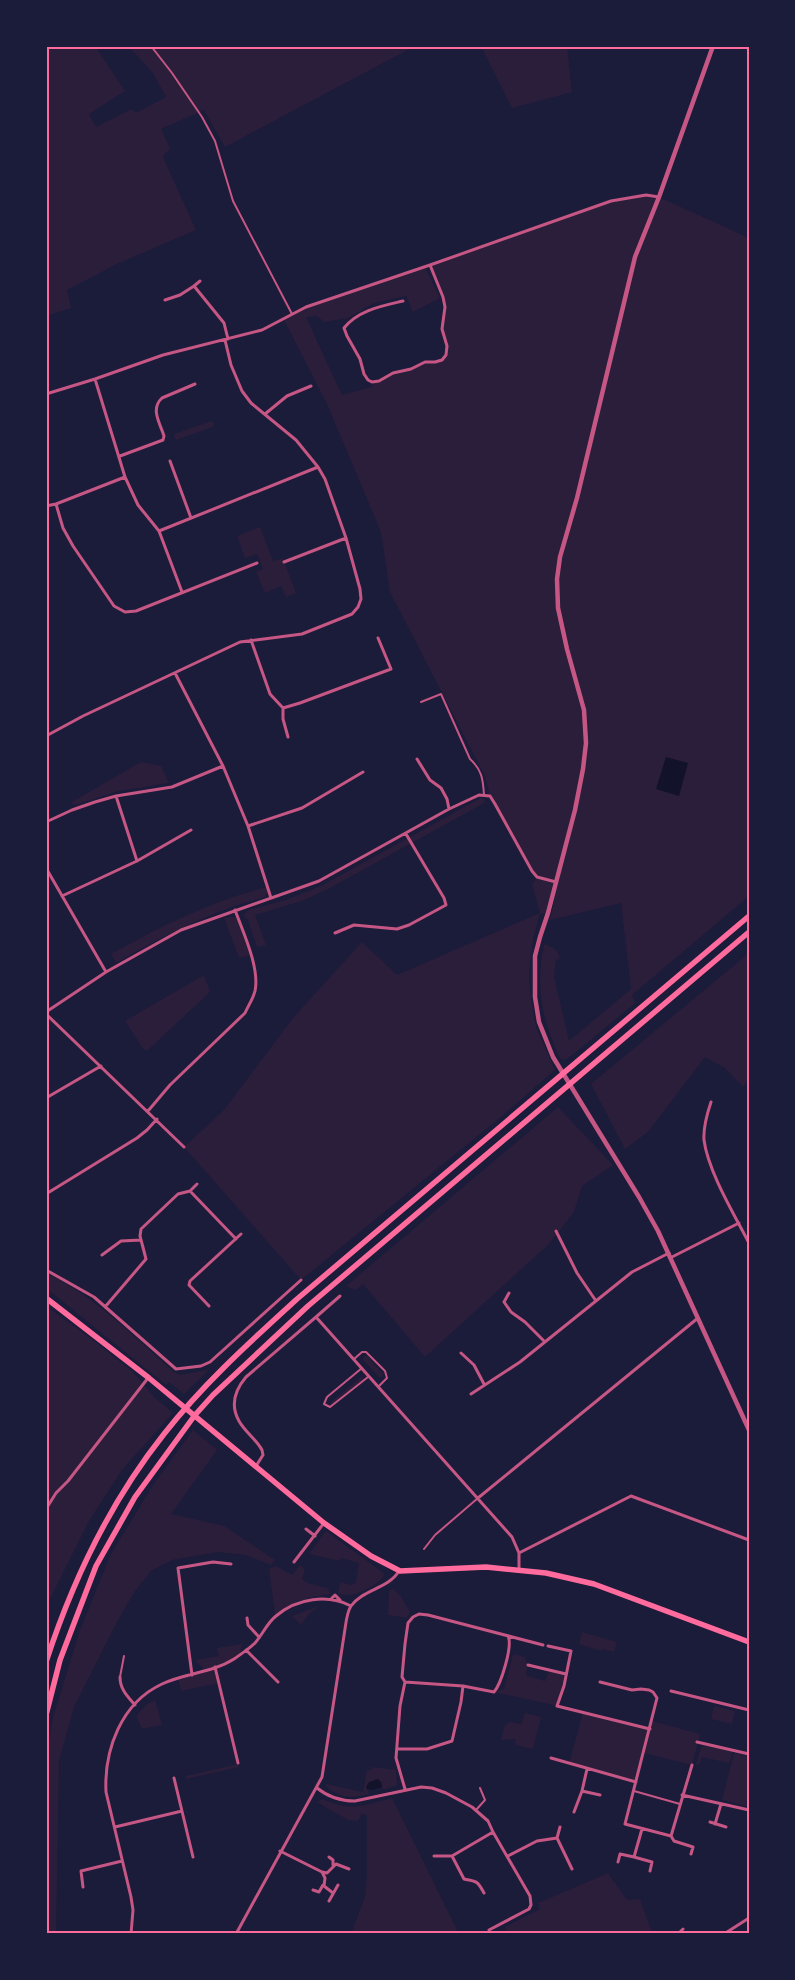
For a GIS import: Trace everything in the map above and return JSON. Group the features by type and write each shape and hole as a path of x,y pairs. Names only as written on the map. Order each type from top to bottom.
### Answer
{"main road":[{"path":"46,1662 81,1568 101,1529 131,1480 170,1426 236,1355 297,1299 749,916"},
{"path":"46,1715 60,1660 96,1566 135,1497 195,1415 308,1306 749,932"},
{"path":"46,1298 149,1378 324,1523 371,1556 400,1571 484,1567 546,1573 594,1584 749,1642"}],"street":[{"path":"713,46 659,197 635,257 577,498 560,557 557,579 558,608 584,710 586,743 578,795 535,956 535,997 540,1022 553,1057 639,1197 669,1256 749,1430"},
{"path":"46,394 164,355 262,330 306,307 611,201 646,195 659,197"},
{"path":"403,300 363,312 348,322 344,328 360,359 364,374 372,382 393,373 411,369 425,362 442,360 446,355 447,346 442,329 445,307 430,265"},
{"path":"166,300 180,295 200,281"},
{"path":"46,736 91,712 240,642 302,634 352,614 358,607 361,599 346,538 330,491 318,467 296,440 249,401 237,382 226,340 224,323 194,286"},
{"path":"95,379 125,477 138,505 158,530 182,592"},
{"path":"120,456 163,440 164,436 156,413 158,402 162,398 195,384"},
{"path":"265,414 287,396 311,386"},
{"path":"170,461 192,518"},
{"path":"158,530 318,467"},
{"path":"46,506 56,504 125,477"},
{"path":"56,504 63,528 73,546 114,606 125,612 136,611 257,563"},
{"path":"284,562 346,538"},
{"path":"283,708 300,704 391,669 378,638"},
{"path":"251,640 270,694 283,708 283,719 288,737"},
{"path":"175,672 223,766 248,826 271,898"},
{"path":"417,759 430,780 441,788 447,799 449,809"},
{"path":"46,822 79,807 116,796 172,787 223,766"},
{"path":"248,826 302,808 363,772"},
{"path":"184,1147 46,1013 106,972 181,930 319,881 449,809 479,795 490,796 496,804 537,877 556,882"},
{"path":"116,796 137,861"},
{"path":"62,896 137,861 191,830"},
{"path":"335,933 354,925 403,927 446,905 444,898 406,834"},
{"path":"46,868 106,972"},
{"path":"148,1110 170,1085 244,1013 255,992 255,970 235,910"},
{"path":"46,1098 101,1066"},
{"path":"711,1102 705,1125 704,1138 707,1152 749,1243"},
{"path":"46,1194 139,1136 157,1119"},
{"path":"105,1307 146,1259 141,1240 141,1229 178,1194 190,1191 197,1184"},
{"path":"190,1191 236,1239"},
{"path":"471,1394 484,1384 501,1376 632,1272 739,1223"},
{"path":"556,1231 578,1273 596,1300"},
{"path":"209,1306 189,1285 190,1281 242,1234"},
{"path":"102,1255 121,1241 141,1240"},
{"path":"46,1270 76,1286 105,1307 172,1367 182,1369 210,1362 301,1280"},
{"path":"509,1293 504,1302 508,1308 545,1342"},
{"path":"256,1467 263,1455 258,1444 239,1422 235,1399 237,1388 246,1377 340,1296"},
{"path":"316,1317 512,1537 519,1553 519,1570"},
{"path":"478,1498 698,1318"},
{"path":"461,1353 474,1364 484,1384"},
{"path":"46,1509 149,1378"},
{"path":"519,1553 632,1496 749,1540"},
{"path":"294,1562 324,1523"},
{"path":"306,1530 315,1536"},
{"path":"192,1675 178,1568 213,1562 231,1564"},
{"path":"236,1934 324,1772 345,1629 352,1606 372,1592 388,1584 400,1571"},
{"path":"131,1934 133,1910 106,1792 107,1762 112,1741 122,1721 149,1692 163,1684 230,1662 246,1650 275,1617 287,1608 308,1601 331,1599 342,1601 352,1606"},
{"path":"405,1789 396,1758 404,1682 402,1677 405,1644 408,1623 413,1617 419,1614 428,1615 543,1644"},
{"path":"247,1618 248,1625 259,1637"},
{"path":"404,1682 463,1686 494,1692 499,1686 508,1654 510,1644 508,1636"},
{"path":"548,1646 571,1651 564,1686 556,1706 650,1729"},
{"path":"246,1650 278,1682"},
{"path":"528,1664 566,1674"},
{"path":"216,1668 238,1762"},
{"path":"120,1677 120,1684 124,1693 135,1705"},
{"path":"600,1682 632,1690 641,1688 653,1692 657,1698 625,1824 671,1836 674,1841 693,1847 691,1854"},
{"path":"397,1749 427,1748 452,1741 463,1686"},
{"path":"671,1691 749,1710"},
{"path":"697,1742 749,1754"},
{"path":"551,1758 636,1782"},
{"path":"671,1836 692,1765"},
{"path":"574,1812 582,1791 587,1769"},
{"path":"174,1778 193,1857"},
{"path":"317,1788 328,1796 347,1801 355,1801 405,1789 432,1788 446,1793 476,1810 488,1821 530,1896 531,1905 529,1909 489,1930"},
{"path":"582,1791 600,1795"},
{"path":"682,1795 749,1810"},
{"path":"715,1824 720,1804"},
{"path":"115,1828 182,1812"},
{"path":"710,1822 726,1826"},
{"path":"560,1827 557,1838 572,1869"},
{"path":"634,1857 642,1829"},
{"path":"434,1856 452,1856 493,1832"},
{"path":"508,1856 537,1841 557,1838"},
{"path":"280,1851 322,1872 327,1873 333,1866 338,1864 349,1869"},
{"path":"618,1862 620,1854 634,1857 652,1862 650,1870"},
{"path":"452,1856 464,1879 474,1880 479,1883 484,1893"},
{"path":"329,1857 333,1860 333,1866"},
{"path":"83,1888 81,1871 122,1861"},
{"path":"313,1890 319,1892 323,1884 325,1878 322,1872"},
{"path":"323,1884 325,1888 333,1893"},
{"path":"329,1901 338,1885"},
{"path":"724,1934 749,1918"},
{"path":"678,1934 683,1929"}],"lane":[{"path":"151,46 202,117 215,141 233,201 292,314"},
{"path":"421,702 441,694 470,759 478,767 483,778 484,795"},
{"path":"354,1359 362,1352 366,1352 385,1371 387,1378 379,1386"},
{"path":"362,1368 327,1397 324,1404 330,1407 369,1376"},
{"path":"424,1549 435,1535 478,1498"},
{"path":"120,1677 124,1656"},
{"path":"476,1810 486,1800 480,1788"},
{"path":"634,1791 680,1804"}],"shaded area":[{"path":"46,46 95,46 125,91 89,114 96,127 132,109 136,113 166,97 153,73 128,46 415,46 225,147 204,110 161,129 170,148 163,157 196,230 117,264 67,290 71,308 46,316"},
{"path":"481,46 567,46 572,92 512,108"},
{"path":"646,195 659,197 749,238 749,896 632,995 635,1003 575,1053 565,1060 560,1059 545,1016 540,989 541,960 544,944 555,949 560,959 556,960 554,976 569,1041 631,989 621,903 550,920 570,830 548,913 540,914 533,939 529,973 536,1027 555,1070 502,1116 301,1280 184,1147 224,1110 293,1018 362,942 397,975 540,913 532,884 537,877 528,866 490,796 485,776 390,592 381,532 327,404 283,318 302,309 425,267 440,298 413,312 406,296 374,303 348,318 324,322 317,316 306,317 342,395 372,387 373,382 417,365 442,360 446,355 447,346 442,329 444,318 443,297 430,265 611,201"},
{"path":"211,421 214,423 213,427 176,440 174,434"},
{"path":"260,527 273,561 283,558 296,593 286,597 281,586 265,593 256,572 263,569 257,554 245,558 237,536"},
{"path":"666,757 688,763 679,796 656,789"},
{"path":"141,762 161,766 169,783 119,791 75,805 70,803"},
{"path":"479,799 483,799 486,802 330,888 302,901 255,915 266,945 257,947 248,920 244,915 248,910 286,900 321,886"},
{"path":"267,887 268,891 265,897 226,909 188,925 116,963 111,954 187,915 226,899"},
{"path":"232,916 238,920 250,955 239,958 224,918"},
{"path":"749,953 749,1079 743,1087 725,1068 705,1057 648,1132 625,1149 591,1084"},
{"path":"204,975 210,992 148,1050 144,1050 125,1021"},
{"path":"558,1107 613,1165 582,1186 574,1212 549,1244 425,1357 363,1284 356,1290 346,1286"},
{"path":"46,1273 98,1305 174,1372 180,1375 210,1369 184,1394 169,1382 166,1385 46,1288"},
{"path":"46,1306 133,1372 155,1398 173,1413 122,1470 89,1521 46,1607 46,1495 50,1486 46,1484"},
{"path":"366,1355 383,1374 382,1377 379,1377 363,1360"},
{"path":"362,1376 362,1380 334,1403 329,1404"},
{"path":"193,1430 217,1450 171,1514 224,1526 275,1560 271,1565 246,1555 218,1552 172,1560 152,1570 135,1591 118,1620 74,1707 59,1761 56,1934 46,1934 46,1758 53,1717 80,1630 111,1554 153,1485"},
{"path":"326,1531 384,1574 380,1581 359,1593 344,1595 338,1593 340,1582 352,1585 356,1582 359,1563 341,1558 340,1561 309,1554"},
{"path":"300,1565 305,1569 302,1579 308,1583 327,1588 331,1594 302,1600 275,1614 269,1569 276,1566 292,1575"},
{"path":"393,1589 400,1595 410,1612 407,1618 388,1615 389,1591"},
{"path":"319,1606 309,1614 301,1625 292,1616"},
{"path":"582,1632 617,1642 614,1652 603,1649 602,1651 579,1644"},
{"path":"242,1644 240,1655 216,1667 219,1683 181,1691 178,1678 205,1670 195,1660 219,1656 217,1648"},
{"path":"513,1654 525,1657 528,1665 527,1676 545,1681 550,1671 566,1674 557,1706 494,1692 504,1689"},
{"path":"155,1700 162,1725 142,1729 136,1716 147,1704"},
{"path":"714,1706 735,1711 732,1724 711,1719"},
{"path":"583,1712 650,1729 652,1721 700,1734 692,1765 644,1753 636,1782 569,1764"},
{"path":"525,1713 541,1717 533,1749 516,1745 515,1739 501,1740 505,1725 510,1722 521,1724"},
{"path":"702,1745 733,1751 729,1763 702,1757 699,1765 696,1764"},
{"path":"734,1753 749,1756 749,1807 722,1800"},
{"path":"238,1764 239,1767 186,1779 186,1776"},
{"path":"372,1767 396,1770 397,1785 383,1790 381,1782 367,1789 369,1794 352,1797 335,1793 326,1786 326,1784 363,1792 367,1770 371,1770"},
{"path":"378,1779 382,1787 372,1790 367,1789 366,1787 369,1782"},
{"path":"392,1798 459,1934 351,1934 365,1897 367,1877 367,1816 362,1813 358,1821 348,1820 317,1802 322,1799 350,1807"},
{"path":"608,1873 627,1900 640,1899 654,1934 603,1934 602,1932 598,1934 507,1934 505,1927 540,1909 538,1903"}]}
